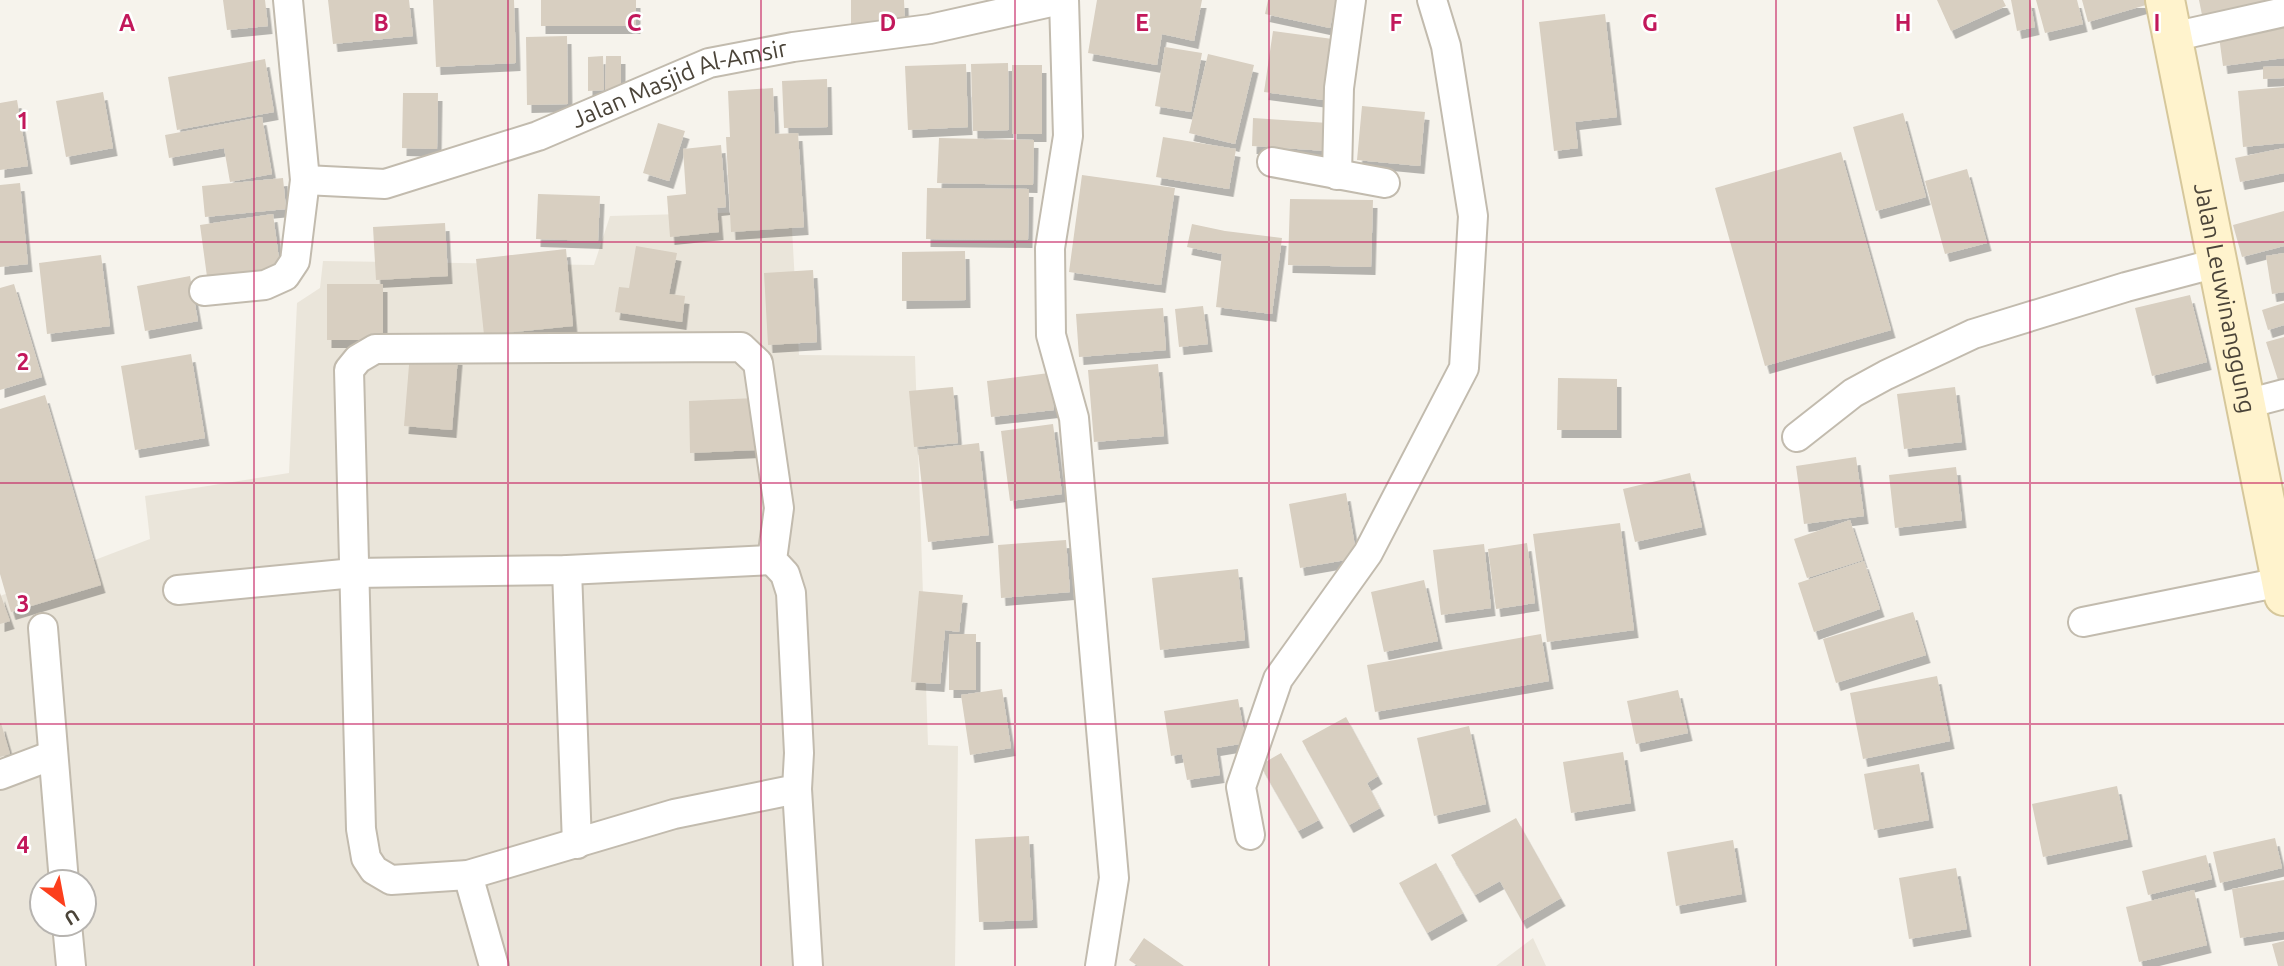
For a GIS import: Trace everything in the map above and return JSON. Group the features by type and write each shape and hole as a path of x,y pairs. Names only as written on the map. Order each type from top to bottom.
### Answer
{"main road":[{"name":"Jalan Leuwinanggung","path":"2165,0 2283,589"}],"street":[{"path":"204,291 265,285 285,276 295,261 305,180 288,0"},
{"path":"1062,0 1068,136 1050,247 1051,335 1074,418 1114,878 1100,966"},
{"name":"Jalan Masjid Al-Amsir","path":"305,180 385,184 538,136 709,63 793,47 930,29 1062,0"},
{"path":"1337,175 1339,88 1351,0"},
{"path":"1250,835 1241,787 1278,679 1368,553 1464,369 1473,216 1446,46 1432,0"},
{"path":"2172,37 2284,12"},
{"path":"1272,162 1385,183"},
{"path":"1797,437 1853,393 1973,334 2126,287 2217,263"},
{"path":"772,560 779,508 760,373 758,363 741,347 375,349 358,359 349,370 361,829 366,858 374,870 391,880 468,875 674,814 797,789"},
{"path":"2246,404 2284,394"},
{"path":"178,590 354,573 567,570 772,560 785,574 791,593 799,752 797,789 808,966"},
{"path":"567,570 577,844"},
{"path":"2083,622 2283,589"},
{"path":"43,628 63,868"},
{"path":"0,775 52,755"},
{"path":"468,875 494,966"},
{"path":"68,938 71,966"}],"shaded area":[{"path":"791,211 799,355 915,356 928,745 958,746 955,966 0,966 0,596 150,539 145,496 289,473 297,303 320,288 323,261 594,265 610,216"},
{"path":"1533,938 1546,966 1496,966"}],"building":[{"path":"223,0 265,0 268,26 227,30"},
{"path":"328,0 409,0 413,36 333,44"},
{"path":"433,0 514,0 516,63 436,67"},
{"path":"541,0 636,0 636,26 541,26"},
{"path":"851,0 904,0 905,22 851,24"},
{"path":"1097,0 1202,0 1194,41 1162,34 1157,65 1088,53"},
{"path":"1268,0 1336,0 1330,28 1265,14"},
{"path":"1937,0 2003,0 2006,6 1951,31"},
{"path":"2011,0 2030,0 2035,27 2017,31"},
{"path":"2036,0 2077,0 2083,24 2045,33"},
{"path":"2082,0 2144,0 2146,5 2088,22"},
{"path":"2199,0 2284,0 2204,25"},
{"path":"1605,14 1617,117 1575,122 1578,148 1554,151 1539,22"},
{"path":"2284,20 2284,58 2223,66 2218,29"},
{"path":"1273,31 1340,40 1331,101 1264,92"},
{"path":"567,36 568,104 527,105 526,37"},
{"path":"1165,47 1202,53 1191,112 1155,106"},
{"path":"1208,54 1254,65 1235,144 1189,133"},
{"path":"603,56 604,90 588,91 588,57"},
{"path":"606,56 621,56 621,91 605,91"},
{"path":"265,59 274,112 177,130 168,77"},
{"path":"1008,63 1009,130 973,131 971,64"},
{"path":"966,64 968,127 908,130 905,66"},
{"path":"1012,65 1042,65 1042,134 1012,134"},
{"path":"2284,66 2284,78 2263,79 2263,67"},
{"path":"827,79 828,127 784,128 782,81"},
{"path":"2284,87 2284,143 2243,147 2238,91"},
{"path":"773,88 775,134 798,133 804,227 731,232 726,137 730,137 728,91"},
{"path":"103,92 113,148 66,157 56,101"},
{"path":"403,93 438,93 437,149 402,148"},
{"path":"17,100 28,166 0,170 0,103"},
{"path":"1362,106 1425,112 1420,166 1357,160"},
{"path":"1903,113 1926,197 1876,211 1853,127"},
{"path":"262,117 272,174 230,182 224,148 169,158 165,135"},
{"path":"1253,118 1328,123 1327,151 1252,146"},
{"path":"658,123 685,131 669,181 643,173"},
{"path":"1163,137 1236,149 1229,189 1156,177"},
{"path":"939,138 1034,140 1033,185 937,183"},
{"path":"721,145 726,207 717,208 719,232 670,237 667,196 686,194 683,149"},
{"path":"2284,148 2284,173 2240,182 2235,158"},
{"path":"1841,152 1891,330 1765,366 1715,188"},
{"path":"1967,169 1987,243 1945,254 1925,181"},
{"path":"1082,175 1175,188 1161,285 1069,272"},
{"path":"283,178 286,209 205,217 202,186"},
{"path":"20,183 28,264 0,267 0,185"},
{"path":"927,188 1029,189 1028,240 926,239"},
{"path":"538,194 600,196 598,241 536,239"},
{"path":"1290,199 1373,200 1371,267 1288,265"},
{"path":"2284,211 2284,246 2242,257 2233,225"},
{"path":"273,214 281,274 208,284 200,225"},
{"path":"445,223 448,276 376,280 373,227"},
{"path":"1192,224 1282,238 1272,314 1216,307 1222,254 1187,247"},
{"path":"636,246 677,253 669,294 685,296 682,322 615,312 619,287 629,288"},
{"path":"566,249 573,326 484,335 476,259"},
{"path":"965,251 966,300 902,301 902,252"},
{"path":"2284,253 2284,292 2272,294 2266,256"},
{"path":"101,255 110,326 47,334 39,263"},
{"path":"813,270 817,342 768,345 764,273"},
{"path":"190,276 198,321 145,331 137,286"},
{"path":"14,284 42,377 0,390 0,288"},
{"path":"327,284 383,284 383,340 327,340"},
{"path":"2190,295 2207,362 2152,376 2135,308"},
{"path":"2284,303 2284,325 2268,330 2262,310"},
{"path":"1203,306 1208,344 1179,347 1175,309"},
{"path":"1163,308 1166,350 1079,357 1076,314"},
{"path":"2284,337 2284,378 2278,380 2266,342"},
{"path":"410,353 458,357 452,430 404,426"},
{"path":"191,354 205,438 135,450 121,366"},
{"path":"1158,364 1164,436 1094,442 1088,370"},
{"path":"1049,373 1054,410 991,417 987,381"},
{"path":"1558,378 1617,379 1617,430 1557,430"},
{"path":"953,387 958,443 914,447 909,391"},
{"path":"1955,387 1962,442 1904,449 1897,394"},
{"path":"45,395 101,585 11,612 0,574 0,409"},
{"path":"755,398 756,450 690,453 689,401"},
{"path":"1053,424 1062,494 1010,501 1001,431"},
{"path":"979,443 989,535 928,542 918,450"},
{"path":"1856,457 1864,516 1804,524 1796,466"},
{"path":"1956,467 1962,520 1895,528 1889,475"},
{"path":"1690,473 1702,527 1635,542 1623,489"},
{"path":"1346,493 1357,558 1300,568 1289,504"},
{"path":"1850,520 1863,560 1807,578 1794,539"},
{"path":"1620,523 1634,630 1547,642 1533,534"},
{"path":"1066,540 1070,592 1001,598 998,545"},
{"path":"1527,543 1535,603 1496,609 1488,549"},
{"path":"1484,544 1491,608 1441,615 1433,550"},
{"path":"1864,561 1880,609 1814,632 1798,583"},
{"path":"1238,569 1245,640 1160,650 1152,578"},
{"path":"1424,580 1438,641 1384,652 1371,592"},
{"path":"919,591 963,595 959,632 945,630 940,684 911,682"},
{"path":"0,593 10,621 0,624"},
{"path":"1913,612 1926,655 1836,683 1823,639"},
{"path":"949,634 976,634 976,690 949,690"},
{"path":"1541,634 1549,681 1375,712 1367,665"},
{"path":"1937,676 1950,741 1863,759 1850,693"},
{"path":"1002,689 1011,748 970,755 961,695"},
{"path":"1678,690 1688,733 1636,744 1627,701"},
{"path":"1238,699 1246,743 1216,748 1220,775 1187,780 1182,754 1171,756 1164,711"},
{"path":"1346,717 1378,776 1367,783 1380,808 1349,825 1302,741"},
{"path":"0,724 10,754 0,757"},
{"path":"1469,726 1486,804 1434,816 1417,738"},
{"path":"1623,752 1631,803 1571,813 1563,762"},
{"path":"1281,753 1319,820 1298,831 1260,765"},
{"path":"1919,764 1929,820 1874,830 1864,774"},
{"path":"2117,786 2128,839 2043,857 2032,804"},
{"path":"1516,818 1561,898 1522,921 1500,881 1475,895 1451,855"},
{"path":"1029,836 1033,920 979,922 975,839"},
{"path":"2275,838 2282,868 2220,883 2213,852"},
{"path":"1733,840 1742,894 1676,906 1667,852"},
{"path":"2206,855 2212,879 2148,895 2142,871"},
{"path":"1436,863 1463,913 1427,933 1399,883"},
{"path":"1956,868 1967,929 1909,939 1899,878"},
{"path":"2284,880 2284,931 2240,938 2232,889"},
{"path":"2194,890 2207,945 2139,962 2126,907"},
{"path":"1144,938 1184,966 1138,966 1129,960"},
{"path":"2284,941 2284,966 2278,966 2272,944"}]}
